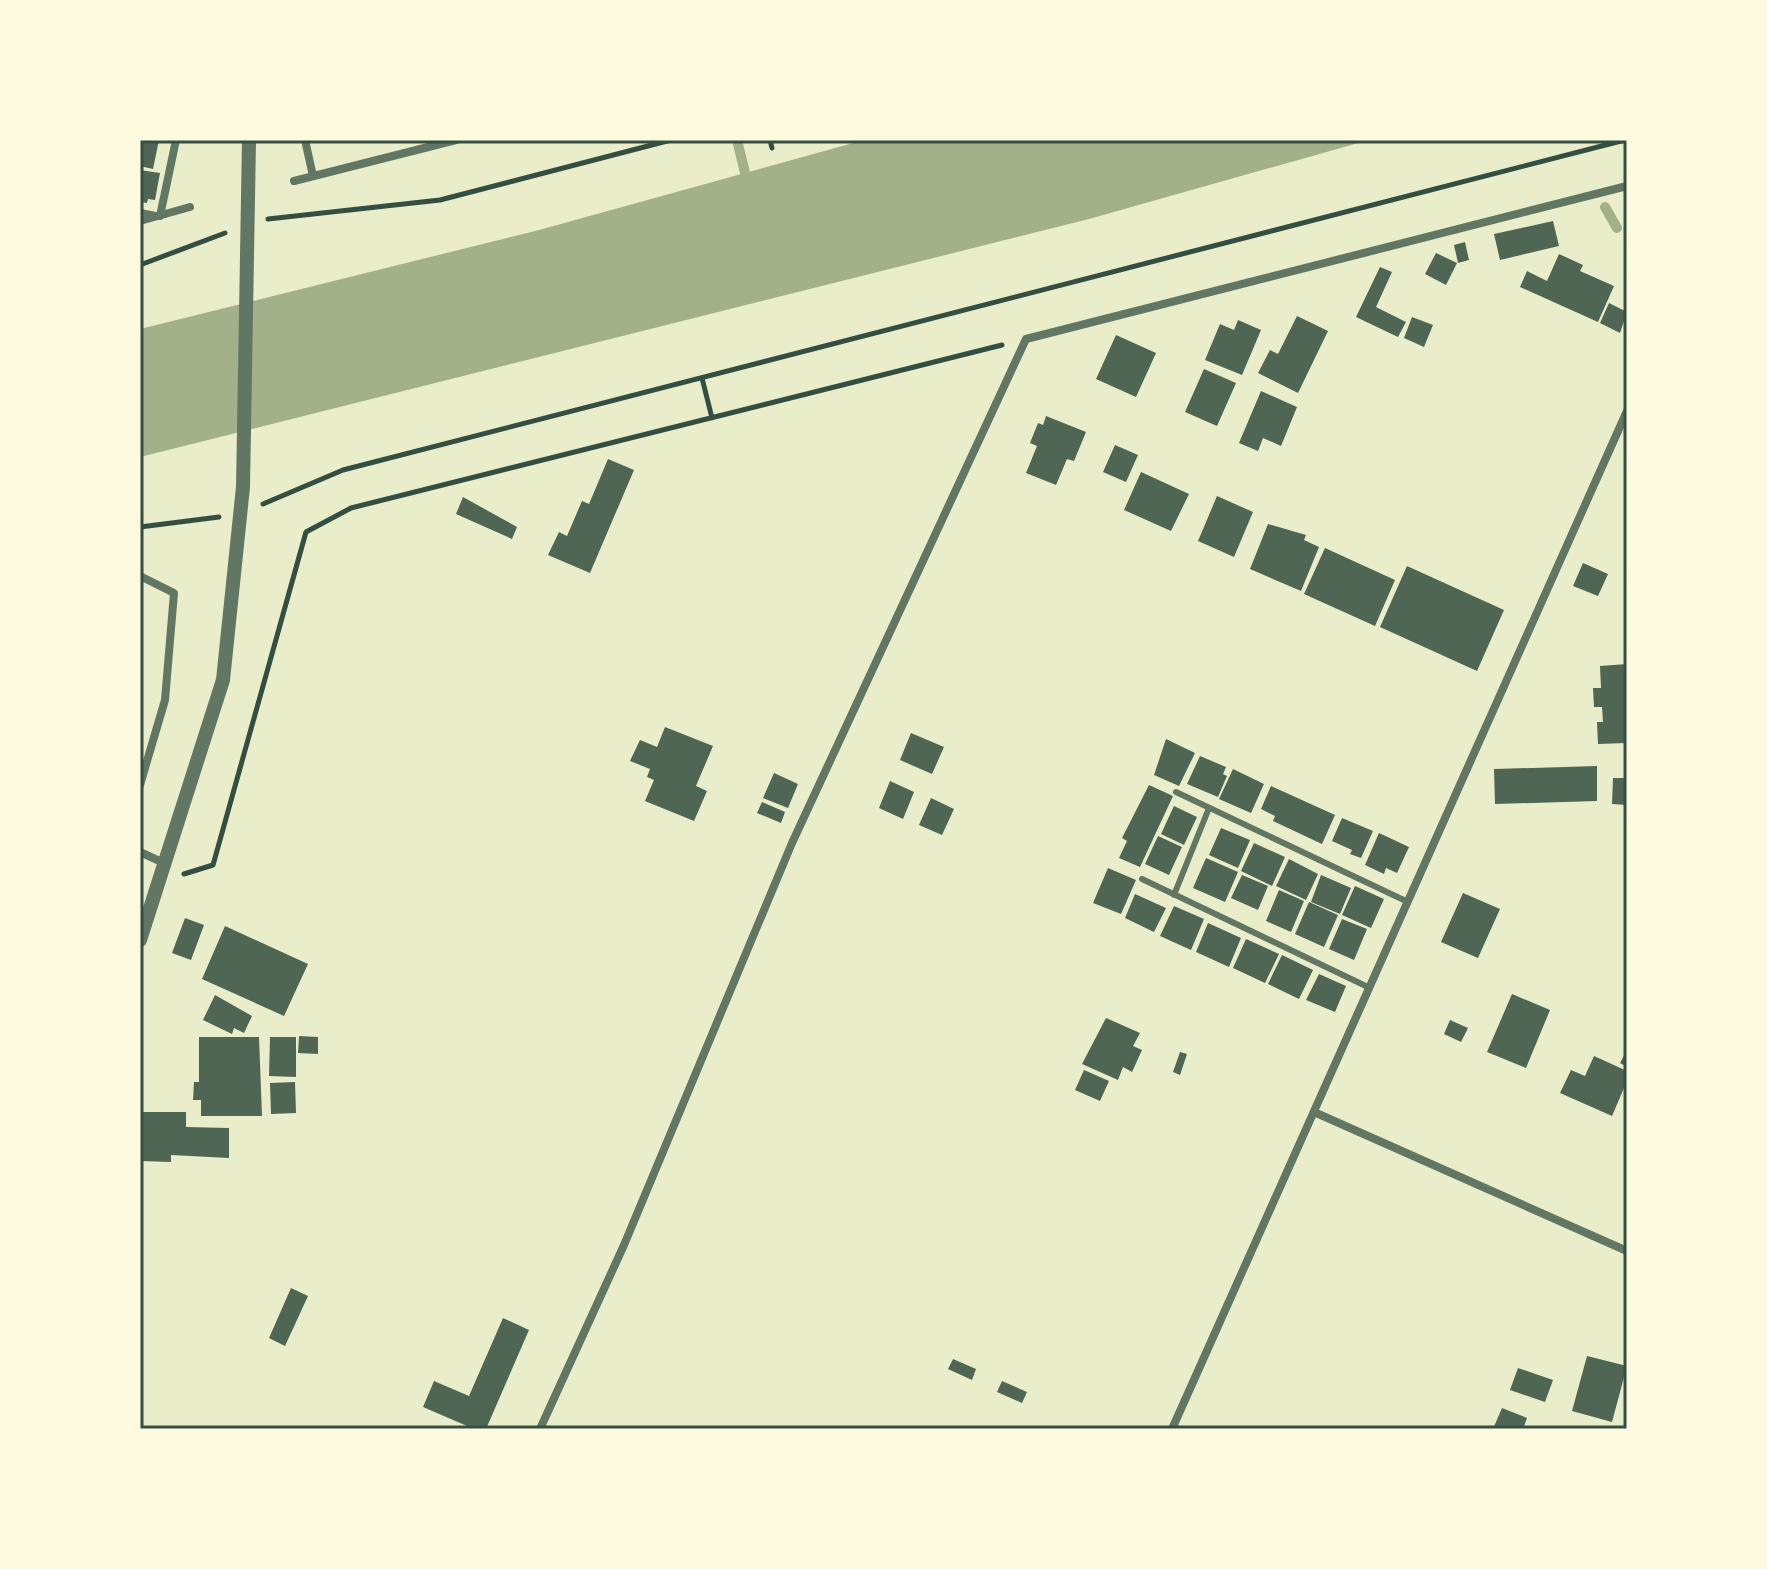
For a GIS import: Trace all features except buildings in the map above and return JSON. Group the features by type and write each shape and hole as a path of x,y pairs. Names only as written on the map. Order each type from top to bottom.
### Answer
{"street":[{"path":"160,216 176,140"},
{"path":"140,940 162,880 223,680 243,487 249,140"},
{"path":"305,140 313,176"},
{"path":"294,181 456,140"},
{"path":"540,1429 624,1245 792,843 1026,339 1627,186"},
{"path":"140,221 190,207"},
{"path":"1172,1429 1627,411"},
{"path":"140,576 174,593 165,700 140,785"},
{"path":"140,852 167,864"},
{"path":"1314,1112 1627,1251"}],"lane":[{"path":"140,212 160,216"},
{"path":"1176,792 1408,902"},
{"path":"1174,895 1209,808"},
{"path":"1142,879 1370,988"}],"path":[{"path":"140,265 248,228 440,200 671,140"},
{"path":"770,140 772,148"},
{"path":"140,527 241,514 343,470 1625,140"},
{"path":"162,880 213,865 306,532 351,508 1026,339"},
{"path":"702,378 712,418"}],"shaded area":[{"path":"864,140 1369,140 1089,219 140,457 140,329 539,230"}],"waterway":[{"path":"737,140 748,185"},
{"path":"1605,207 1617,228"}]}
